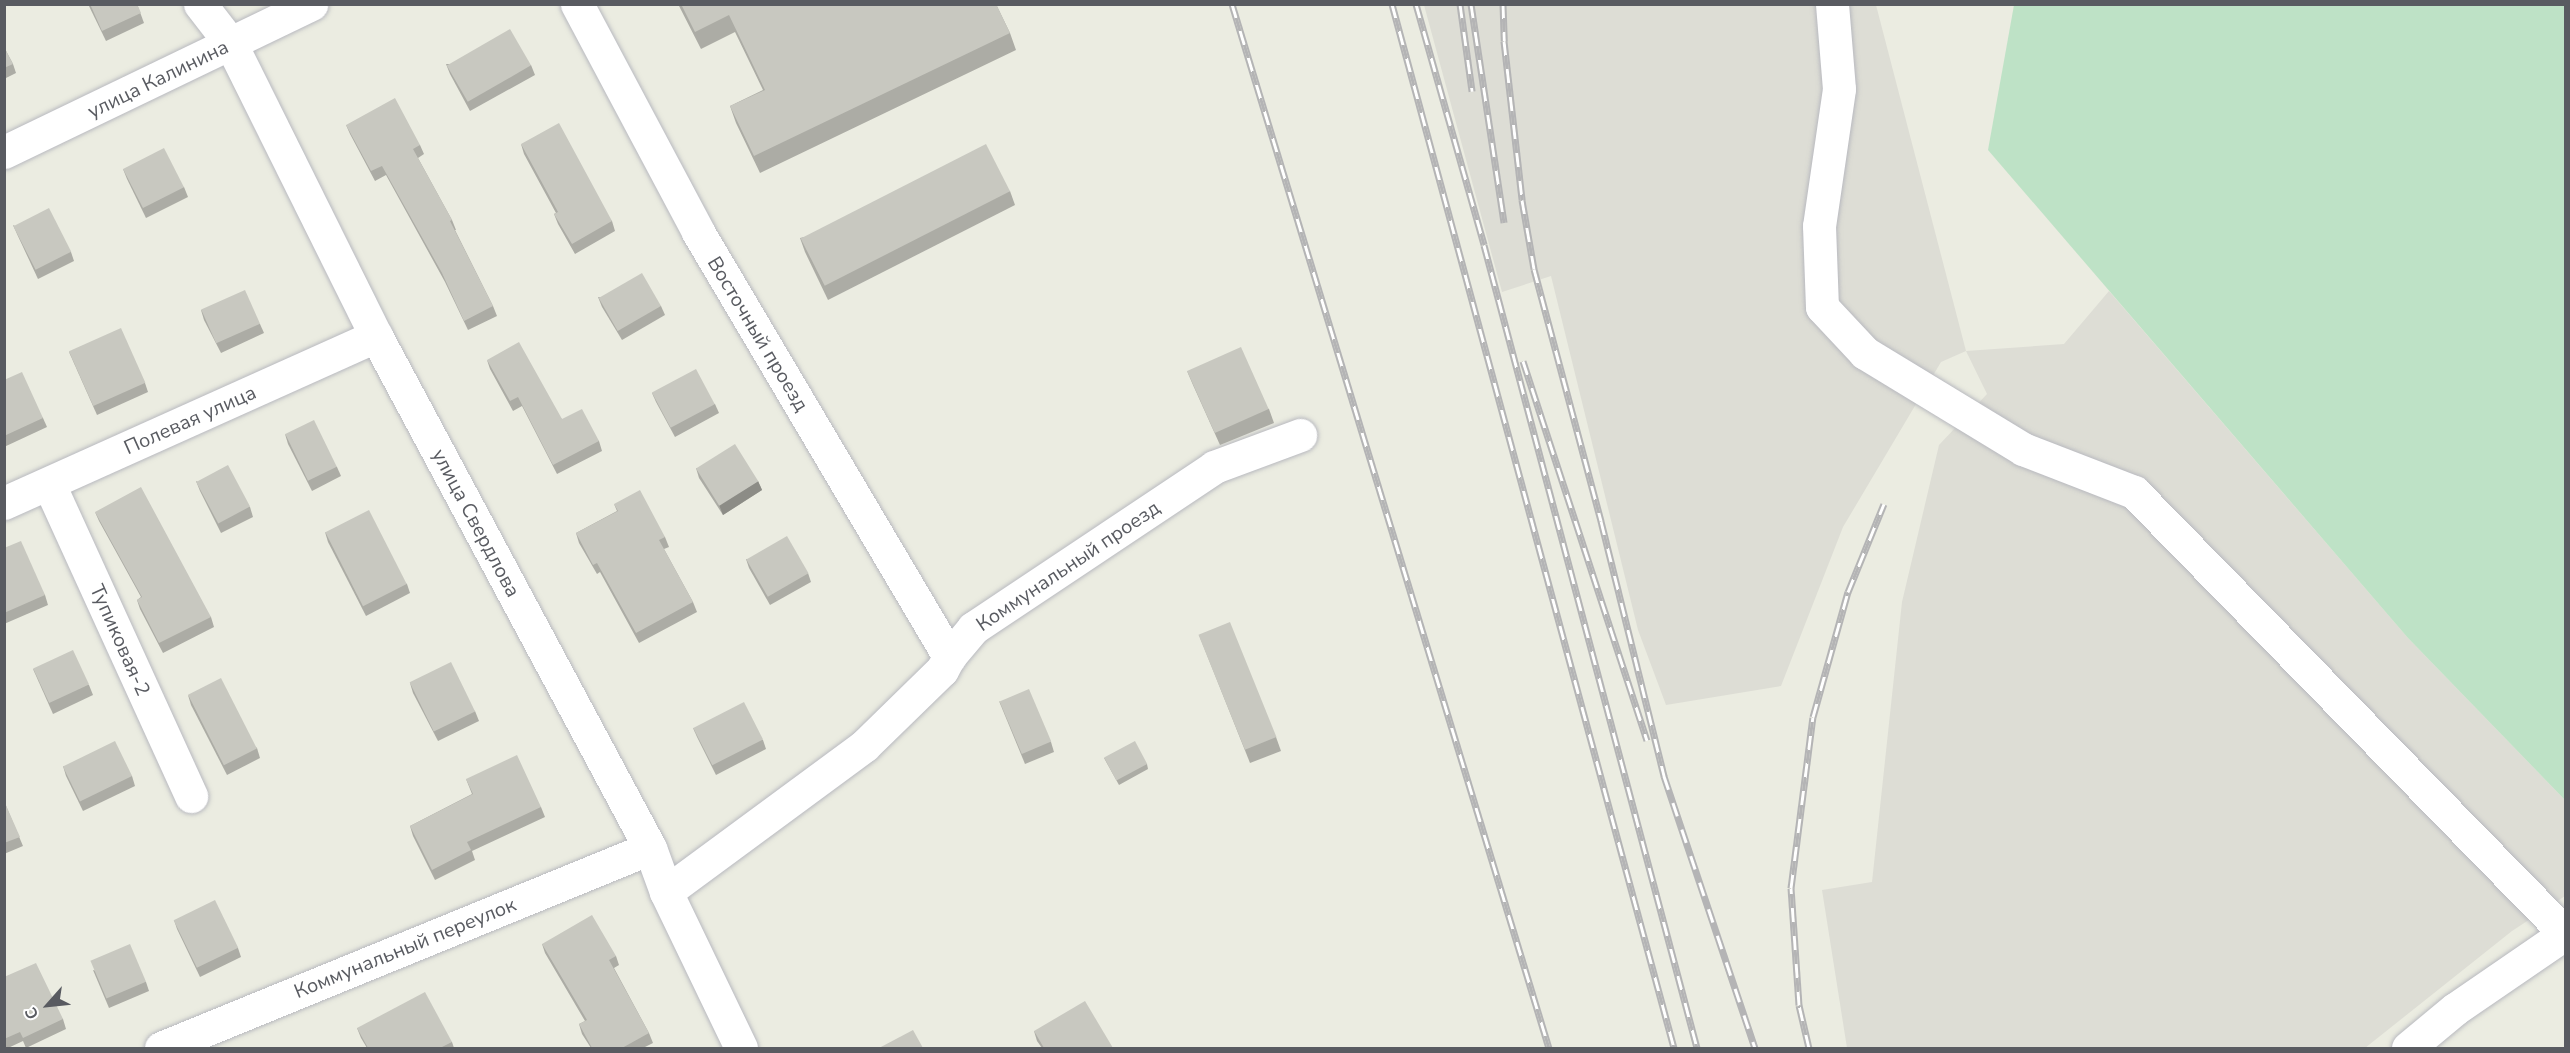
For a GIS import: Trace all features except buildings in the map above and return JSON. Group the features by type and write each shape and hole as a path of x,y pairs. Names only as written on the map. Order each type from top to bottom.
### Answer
{"street":[{"name":"улица Свердлова","path":"200,4 231,44 376,336 650,848 666,892 741,1048"},
{"path":"222,4 231,44"},
{"name":"улица Калинина","path":"4,152 310,4"},
{"name":"Восточный проезд","path":"577,4 698,232 949,657"},
{"path":"1832,4 1839,89 1819,225 1822,308 1865,353 2023,449 2134,492 2565,933 2454,1009 2408,1048"},
{"name":"Полевая улица","path":"4,503 376,336"},
{"name":"Коммунальный проезд","path":"666,892 864,746 942,670 949,657 973,628 1214,467 1300,435"},
{"name":"Тупиковая-2","path":"49,484 192,796"},
{"name":"Коммунальный переулок","path":"161,1048 650,848"}],"shaded area":[{"path":"1424,5 1876,5 1966,351 1941,362 1843,527 1781,686 1666,705 1638,630 1551,276 1502,292"},
{"path":"2109,291 2408,638 2565,800 2565,896 2512,931 2365,1048 1847,1048 1822,890 1872,882 1902,602 1939,445 1987,394 1966,351 2064,344"}],"green space":[{"path":"2014,5 2565,5 2565,800 2408,638 1988,150"}],"railway":[{"path":"1232,4 1549,1048"},
{"path":"1392,4 1674,1048"},
{"path":"1416,4 1484,245 1697,1048"},
{"path":"1460,4 1472,91"},
{"path":"1471,4 1504,223"},
{"path":"1503,4 1504,41 1522,200 1534,269 1601,521 1664,776 1755,1048"},
{"path":"1523,361 1647,740"},
{"path":"1809,1048 1799,1005 1791,888 1813,717 1848,592 1884,504"}]}
